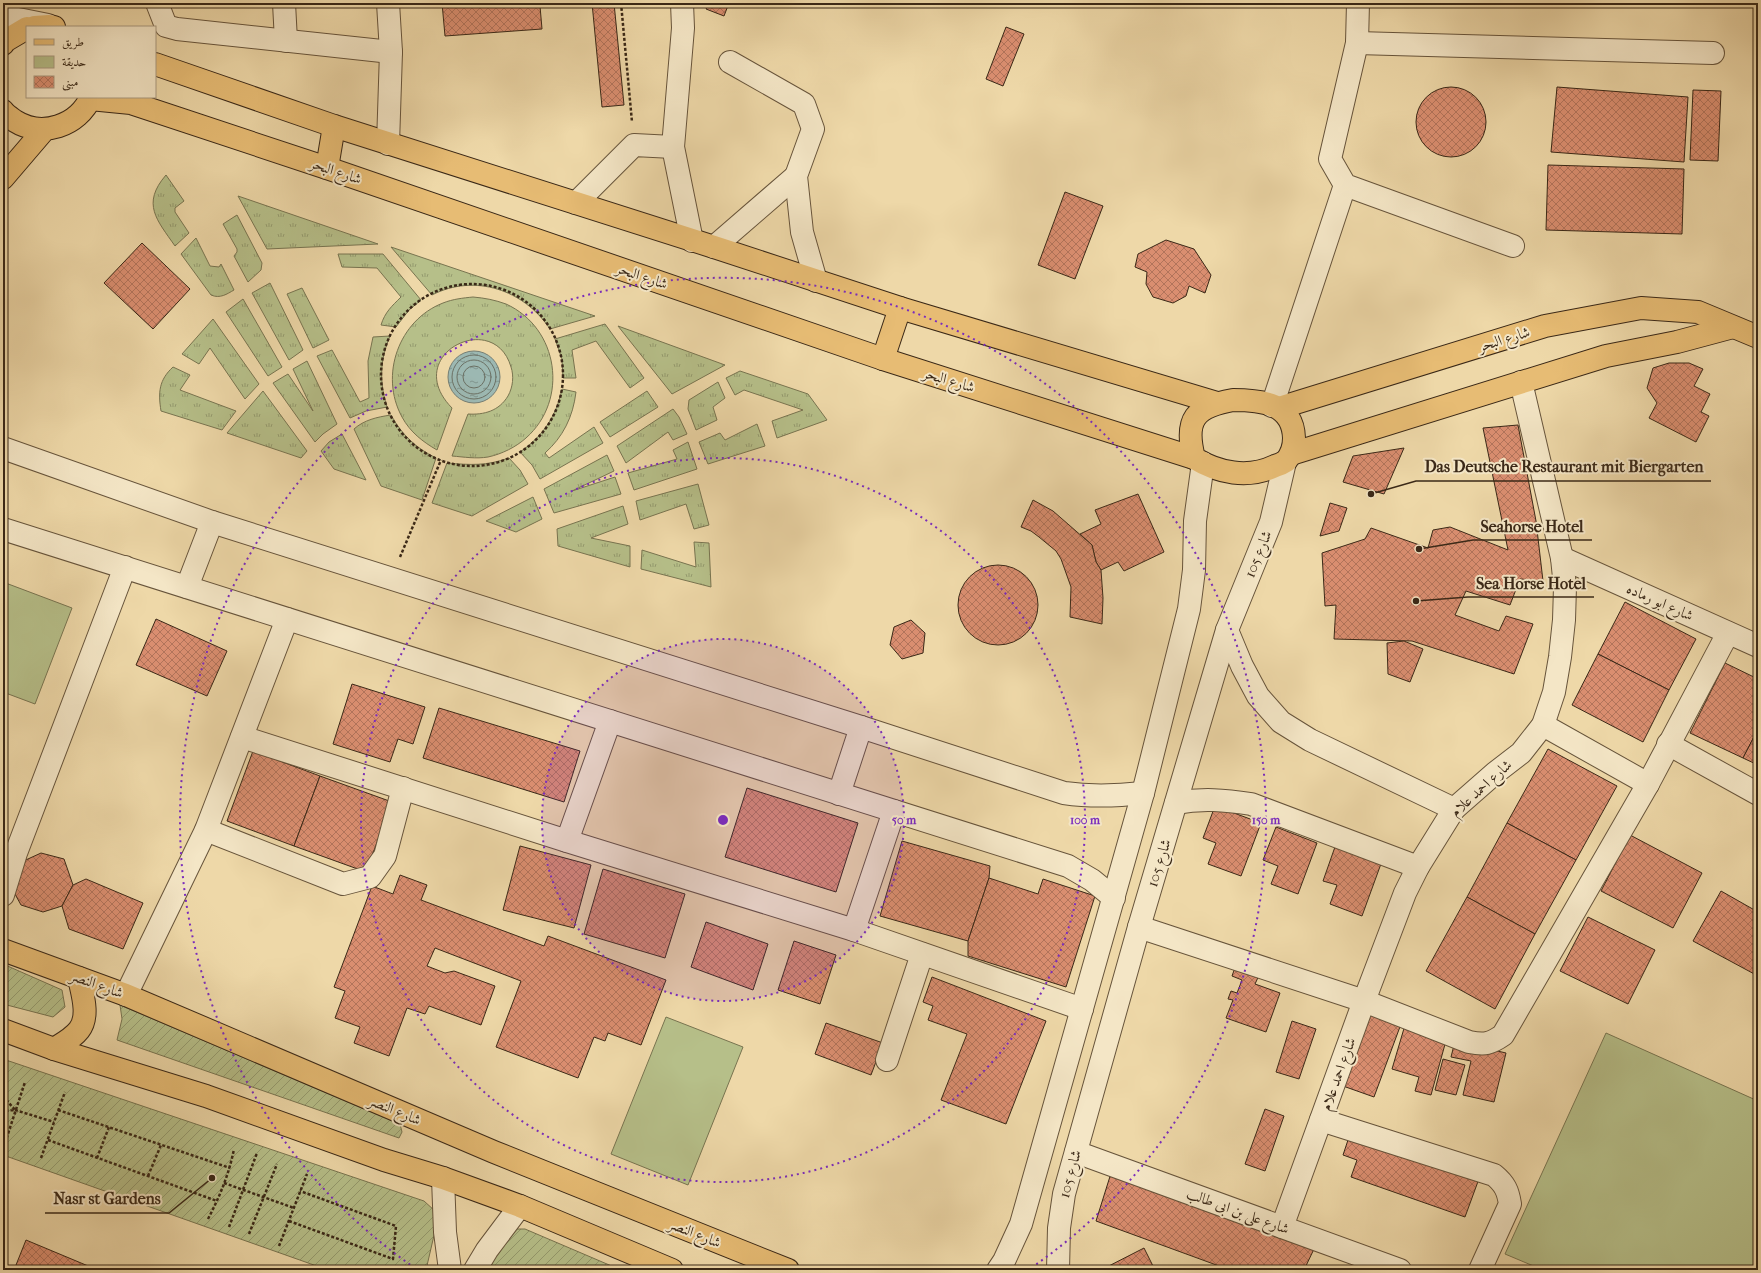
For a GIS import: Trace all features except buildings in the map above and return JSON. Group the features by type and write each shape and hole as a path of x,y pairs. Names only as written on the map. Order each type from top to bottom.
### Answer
{"main road":[{"path":"3,44 5,41 26,29"},
{"path":"156,64 388,144 714,247 900,308 1217,403"},
{"path":"3,111 23,126 44,130 63,125 80,114 91,98"},
{"name":"شارع البحر","path":"91,98 131,103 327,168 883,359 1198,460"},
{"path":"327,168 334,126"},
{"path":"3,178 44,130"},
{"path":"883,359 900,308"},
{"name":"شارع البحر","path":"1276,407 1545,326 1641,308 1698,312 1758,337"},
{"path":"1288,458 1294,442 1294,429 1288,417 1276,407 1249,400 1233,400 1217,403 1205,407 1195,416 1190,428 1190,441 1198,460 1218,470 1236,474 1253,473 1270,469 1288,458 1521,382 1606,356 1677,342 1733,327"},
{"name":"شارع النصر","path":"3,950 126,995 494,1152 788,1270"},
{"path":"54,1049 80,1030 85,1010 79,978"},
{"path":"3,1030 54,1049 206,1096 384,1160 444,1178 520,1206 672,1270"}],"street":[{"path":"157,3 166,26 391,52"},
{"path":"284,3 286,41"},
{"path":"388,3 391,52 388,144"},
{"path":"682,3 683,28 673,147 692,241"},
{"path":"1358,3 1357,43 1330,160 1345,185 1513,246"},
{"path":"3,16 42,26"},
{"path":"1357,43 1713,53"},
{"path":"730,62 804,104 813,129 796,176 802,232 816,280"},
{"path":"576,203 634,145 673,147"},
{"path":"714,247 796,176"},
{"path":"1276,407 1345,185"},
{"name":"شارع احمد علام","path":"1282,1227 1364,1001 1405,893 1418,867 1454,809 1495,773 1521,753 1542,725 1554,692 1564,620 1565,587 1562,558 1521,382"},
{"path":"3,448 212,522 861,727 1064,793 1090,796 1117,796 1143,793"},
{"name":"شارع 105","path":"1058,1270 1059,1228 1064,1194 1139,927 1227,630 1271,522 1288,458"},
{"path":"998,1270 1004,1261 1021,1224 1143,793 1189,609 1194,570 1198,460"},
{"path":"187,587 212,522"},
{"path":"3,529 1068,866 1092,880 1114,898"},
{"name":"شارع ابو رماده","path":"1562,558 1758,646"},
{"path":"3,895 9,857 125,567"},
{"path":"126,995 206,830 287,619"},
{"path":"1227,630 1242,666 1258,696 1281,722 1310,740 1454,809"},
{"path":"1139,927 1364,1001 1469,1042 1482,1044 1493,1042 1503,1035 1648,784 1728,633"},
{"path":"567,841 610,721"},
{"path":"1542,725 1648,784"},
{"path":"839,794 861,727"},
{"path":"242,737 567,841 854,930 1082,1009"},
{"path":"1668,744 1758,794"},
{"path":"206,830 343,884 370,877 385,856 403,788"},
{"path":"1176,803 1198,799 1224,800 1251,804 1418,867"},
{"path":"854,930 894,811"},
{"path":"887,1060 922,954"},
{"path":"1321,1120 1494,1175 1503,1182 1508,1192 1510,1204 1480,1270"},
{"name":"شارع على بن ابى طالب","path":"1076,1152 1400,1270"},
{"path":"444,1178 445,1232 450,1270"},
{"path":"475,1270 487,1250 520,1206"}],"path":[{"path":"621,3 634,145"},
{"path":"457,286 490,286 520,298 537,312 550,329 557,343 562,359 562,391 556,412 544,431 520,452 510,458 478,466 447,463 441,460 421,450 408,440 397,426 389,411 383,394 382,374 384,355 388,342 396,326 421,300 436,292 457,286"},
{"path":"391,578 441,460"},
{"path":"5,1143 25,1082"},
{"path":"41,1158 65,1092"},
{"path":"3,1096 16,1110"},
{"path":"3,1111 16,1110 54,1122"},
{"path":"58,1110 230,1168"},
{"path":"98,1158 109,1127"},
{"path":"48,1140 217,1201"},
{"path":"148,1176 161,1145"},
{"path":"208,1219 230,1168 234,1149"},
{"path":"229,1227 257,1153"},
{"path":"248,1234 277,1164"},
{"path":"279,1246 307,1174"},
{"path":"224,1183 294,1208"},
{"path":"288,1221 393,1259 396,1226 300,1191"}],"green space":[{"path":"166,175 184,201 175,208 175,212 189,233 175,246 162,228 154,212 154,195 158,185"},
{"path":"238,196 378,244 267,249"},
{"path":"237,215 262,263 261,270 248,282 234,256 237,249 223,224"},
{"path":"196,238 210,266 219,267 221,264 234,290 220,296 211,295 181,254"},
{"path":"391,247 595,316 550,329 539,315 527,304 513,295 497,289 481,286 465,286 448,289 432,295"},
{"path":"338,254 383,254 421,300 409,310 396,327 381,325 392,306 401,297 377,268 342,267"},
{"path":"270,283 303,350 289,360 252,293"},
{"path":"302,288 329,340 313,348 287,294"},
{"path":"473,297 490,299 506,304 524,315 538,330 547,347 552,366 553,385 548,404 540,422 526,438 504,452 493,456 479,458 452,456 468,414 480,414 496,409 510,393 512,370 501,350 487,341 471,340 456,346 443,356 437,371 439,389 452,408 437,450 417,436 405,422 395,401 393,384 393,367 397,351 405,335 415,322 428,311 443,303"},
{"path":"243,299 282,367 268,376 226,312"},
{"path":"213,319 259,384 245,399 210,348 199,364 182,354"},
{"path":"605,324 644,378 630,388 596,341 572,350 576,378 563,378 562,359 555,339"},
{"path":"618,326 725,365 672,394"},
{"path":"390,336 384,353 382,371 384,398 387,407 366,411 350,418 317,356 332,350 360,402 369,398 368,361 373,337"},
{"path":"307,361 337,424 315,442 273,383 288,374 313,411 293,369"},
{"path":"173,367 190,375 180,390 236,411 222,430 161,411 160,392 162,382"},
{"path":"740,371 808,394 827,420 777,438 772,421 803,410 744,390 735,395 726,378"},
{"path":"718,382 725,398 713,407 717,420 696,430 688,409 689,400"},
{"path":"562,389 576,392 575,401 570,418 562,433 545,453 549,458 594,427 603,443 540,479 532,465 520,452 542,432 547,425 556,408"},
{"path":"263,391 307,451 301,458 227,433"},
{"path":"647,391 658,407 610,437 600,422"},
{"path":"673,409 679,417 687,434 673,440 668,432 626,463 617,446"},
{"path":"391,415 400,429 410,440 422,450 436,458 422,500 381,486 354,429 371,419"},
{"path":"757,424 765,446 708,464 699,442 720,433 725,440"},
{"path":"342,434 366,480 334,469 321,451 329,442"},
{"path":"688,442 697,469 634,490 628,473 677,459 673,450"},
{"path":"607,455 614,471 572,491 615,477 621,494 554,513 544,489"},
{"path":"509,458 520,470 528,484 472,516 432,503 447,463 478,464"},
{"path":"698,484 709,525 694,529 686,504 640,520 636,501"},
{"path":"533,497 542,519 516,532 486,521"},
{"path":"623,506 628,524 591,538 630,546 630,567 558,546 557,529"},
{"path":"694,542 709,543 711,587 641,569 642,550 696,567"},
{"path":"3,582 72,608 35,704 3,692"},
{"path":"3,964 62,990 65,1007 53,1017 3,1004"},
{"path":"120,1005 400,1124 402,1132 399,1138 117,1040 122,1019"},
{"path":"666,1017 743,1047 688,1185 611,1154"},
{"path":"1606,1033 1758,1101 1758,1270 1543,1270 1505,1254"},
{"path":"3,1059 424,1201 435,1211 435,1231 426,1270 328,1270 3,1155"},
{"path":"517,1229 525,1229 621,1270 488,1270 501,1241"}],"water":[{"path":"474,351 488,355 496,363 500,377 496,391 488,399 474,403 460,399 452,391 448,377 452,363 460,355"}],"place":[{"name":"Das Deutsche Restaurant mit Biergarten","path":"1371,494"},
{"name":"Seahorse Hotel","path":"1419,549"},
{"name":"Sea Horse Hotel","path":"1416,601"},
{"name":"Nasr st Gardens","path":"212,1178"}]}
